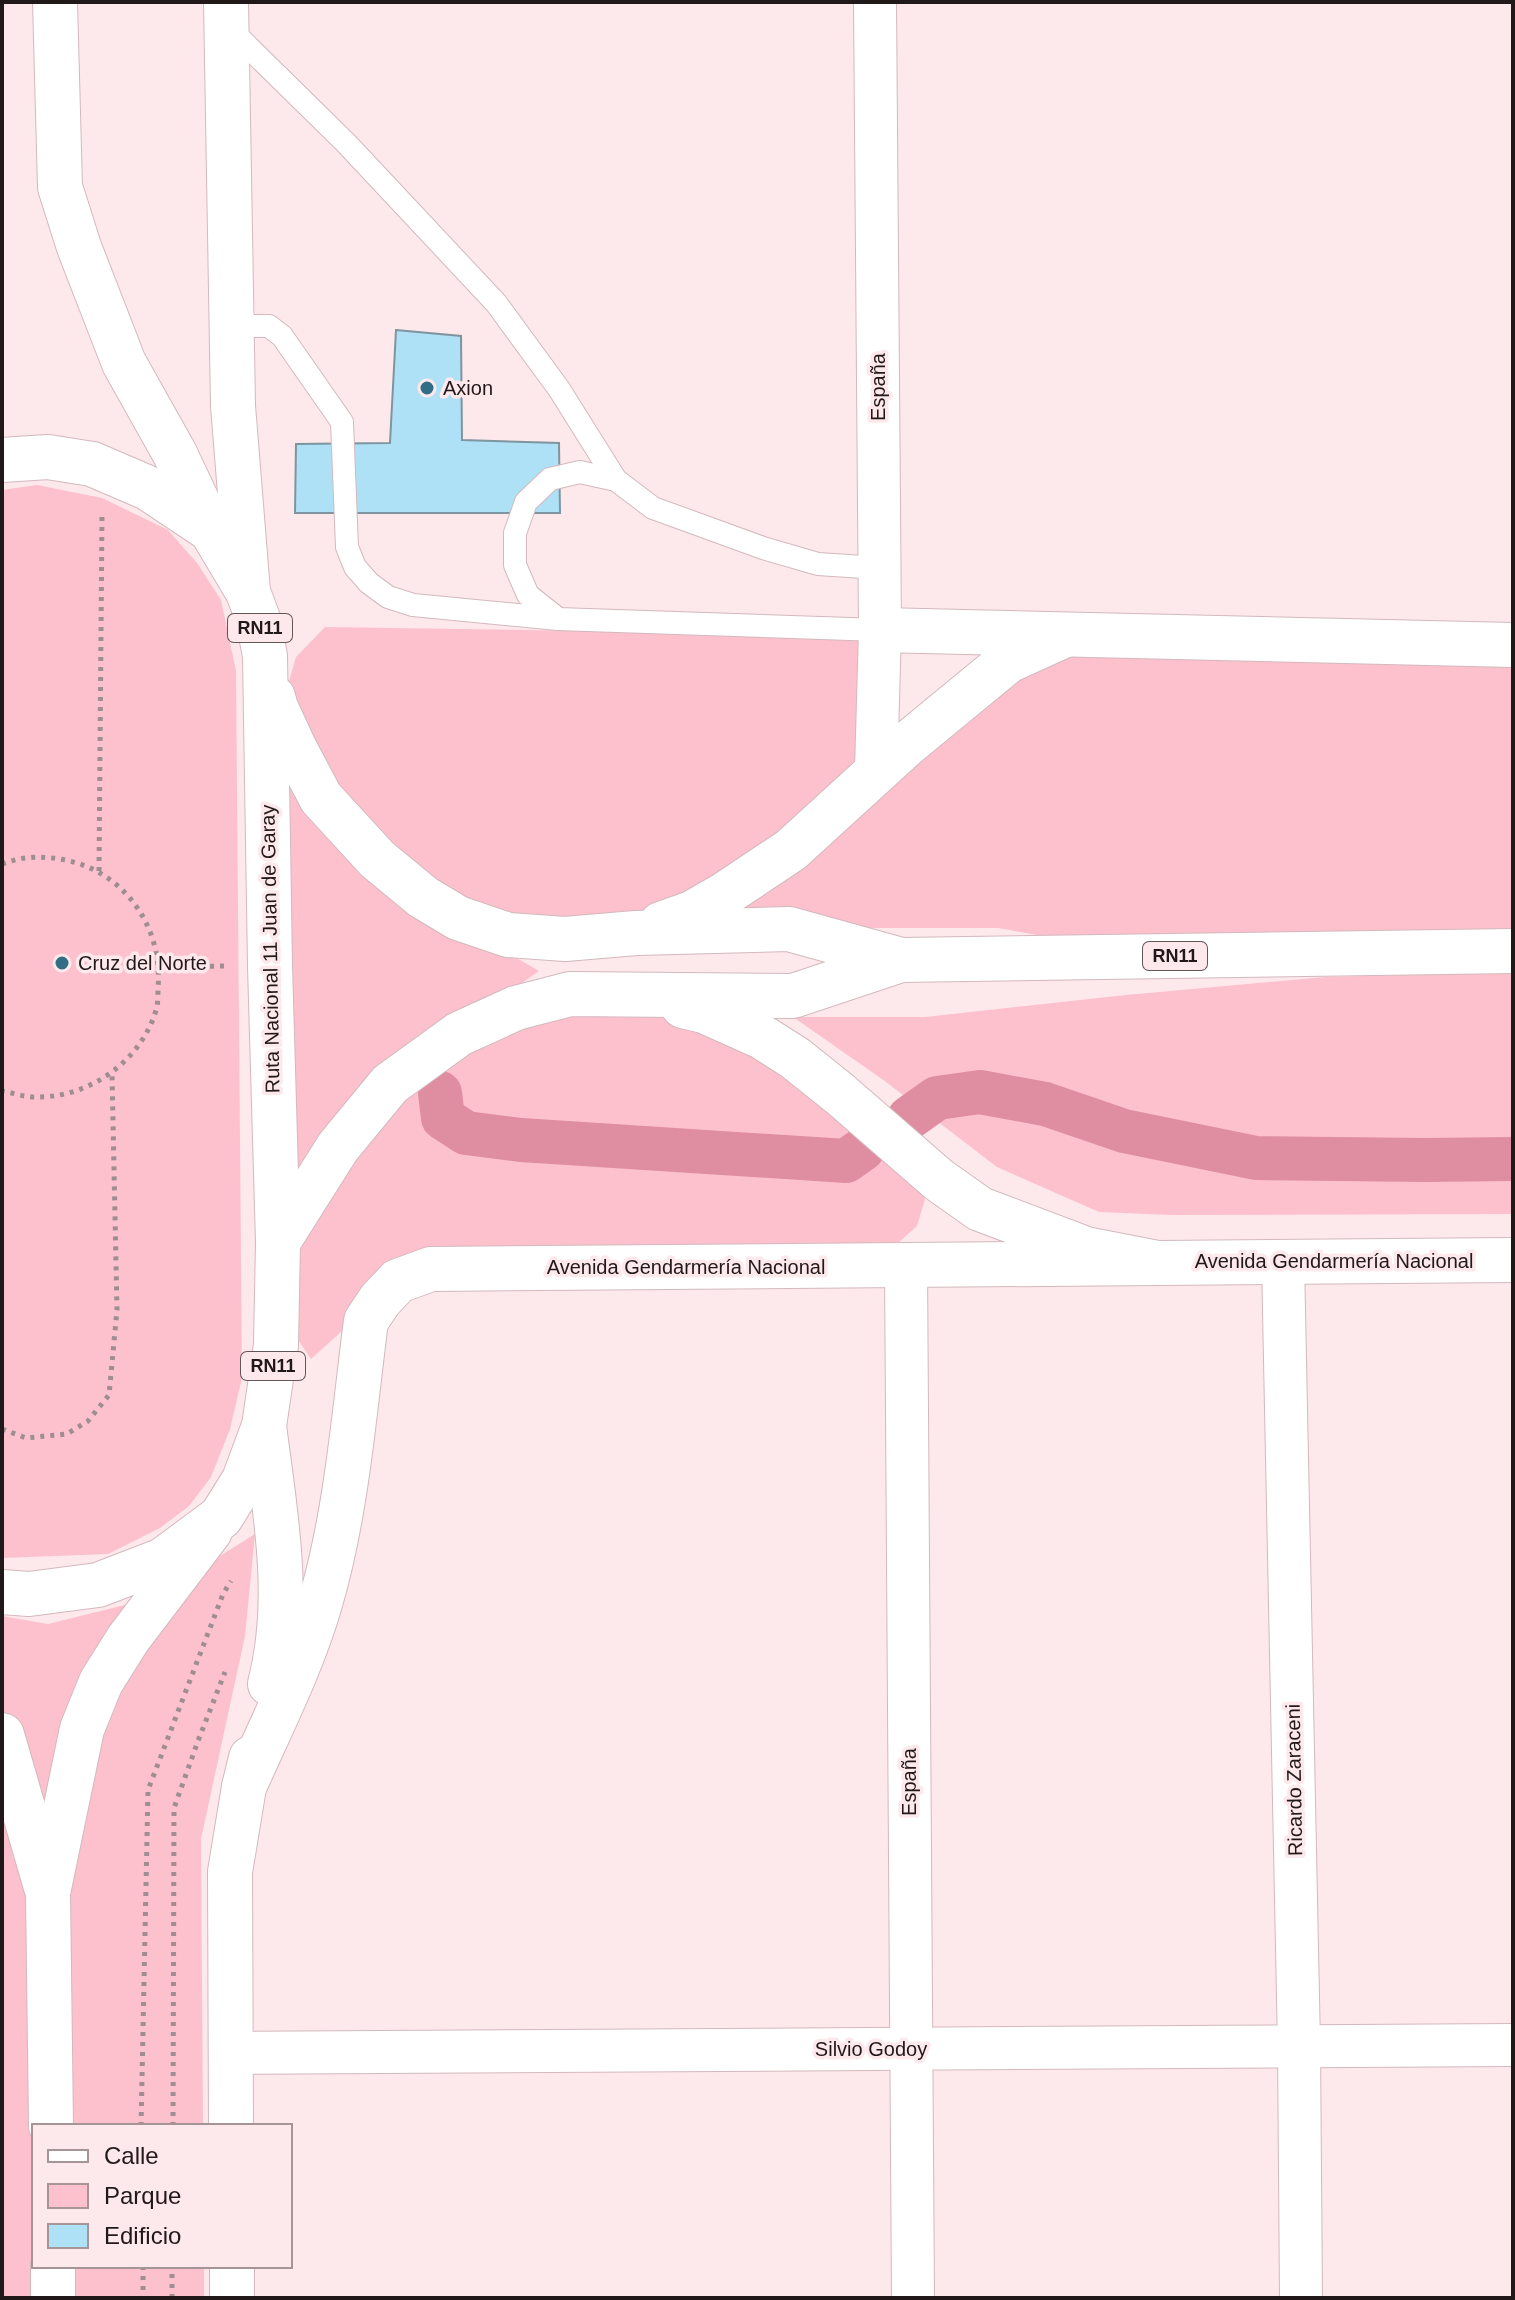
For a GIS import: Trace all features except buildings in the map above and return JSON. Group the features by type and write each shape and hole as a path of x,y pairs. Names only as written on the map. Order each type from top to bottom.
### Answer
{"main road":[{"name":"Ruta Nacional 11 Juan de Garay","path":"55,2 60,187 79,247 124,363 175,454 211,530 248,592 258,619 276,708 321,798 377,859 423,897 458,918 508,935 565,939 636,933 789,929 901,960 1513,951"},
{"path":"226,14 233,406 248,592"},
{"name":"Ruta Nacional 11 Juan de Garay","path":"2,460 48,457 92,464 148,488 211,530"},
{"path":"880,630 1513,645"},
{"path":"636,933 692,913 791,850 876,771 1008,661 1063,636"},
{"name":"Ruta Nacional 11 Juan de Garay","path":"2,1592 29,1594 98,1585 163,1560 221,1517 244,1480 264,1426 276,1345 278,1242 265,656"},
{"name":"Ruta Nacional 11 Juan de Garay","path":"278,1242 338,1147 390,1084 459,1034 516,1008 570,994 793,996 901,960"},
{"path":"646,995 704,1011 762,1037 795,1058 939,1180 980,1209 1086,1249 1158,1263"},
{"name":"Avenida Gendarmería Nacional","path":"244,1787 298,1665 321,1601 340,1517 366,1321 398,1281 431,1269 1513,1260"},
{"path":"231,2124 230,1872 244,1787 273,1672 282,1607 276,1512 264,1426"},
{"path":"51,2124 48,1893 82,1729 101,1682 128,1639 221,1517"},
{"path":"2,1735 48,1893"},
{"path":"53,2268 53,2298"},
{"path":"232,2268 232,2298"}],"street":[{"name":"España","path":"875,2 880,630 876,771"},
{"name":"Ricardo Zaraceni","path":"1283,1261 1301,2298"},
{"name":"España","path":"906,1265 913,2298"},
{"name":"Silvio Godoy","path":"230,2053 1513,2045"}],"lane":[{"path":"226,14 496,303 559,389 616,480 653,508 763,548 818,564 879,568"},
{"path":"232,326 269,326 282,336 342,422 347,547 355,567 369,583 388,597 413,605 558,619 880,630"},
{"path":"558,619 528,595 515,565 515,533 526,502 550,479 580,472 616,480"}],"path":[{"path":"92,464 102,498 99,871"},
{"path":"2,864 15,859 59,857 99,871 130,896 151,929 160,967 157,1007 140,1044 112,1074 77,1092 37,1098 2,1091"},
{"path":"160,967 270,966"},
{"path":"2,1429 26,1438 67,1434 88,1421 109,1395 117,1310 112,1074"},
{"path":"141,2124 148,1790 223,1594 237,1571"},
{"path":"143,2268 143,2298"},
{"path":"172,2268 172,2298"}],"green space":[{"path":"37,485 102,498 168,530 197,563 221,600 236,671 242,1378 230,1429 211,1477 189,1506 160,1528 108,1554 2,1558 2,490"},
{"path":"325,627 873,635 871,771 644,924 503,927 379,852 283,702 296,657"},
{"path":"1068,643 1513,650 1513,941 1131,952 998,928 697,928 886,771"},
{"path":"275,726 458,924 539,971 463,1025 282,1226"},
{"path":"1513,972 1513,1214 1172,1215 1099,1212 997,1167 882,1079 793,1017 925,1017 1325,977"},
{"path":"567,1004 701,1019 908,1163 925,1199 917,1226 889,1251 423,1258 311,1359 287,1323 289,1240 341,1159 461,1043"},
{"path":"255,1534 245,1636 201,1839 203,2124 32,2124 32,2268 204,2268 204,2298 2,2298 2,1616 48,1624 153,1598"}],"waterway":[{"path":"909,1118 937,1098 980,1092 1045,1104 1124,1131 1256,1158 1513,1159"},
{"path":"440,1093 443,1118 466,1133 521,1140 846,1161 863,1149"}],"place":[{"name":"Axion","path":"427,388"},
{"name":"Cruz del Norte","path":"62,963"}]}
